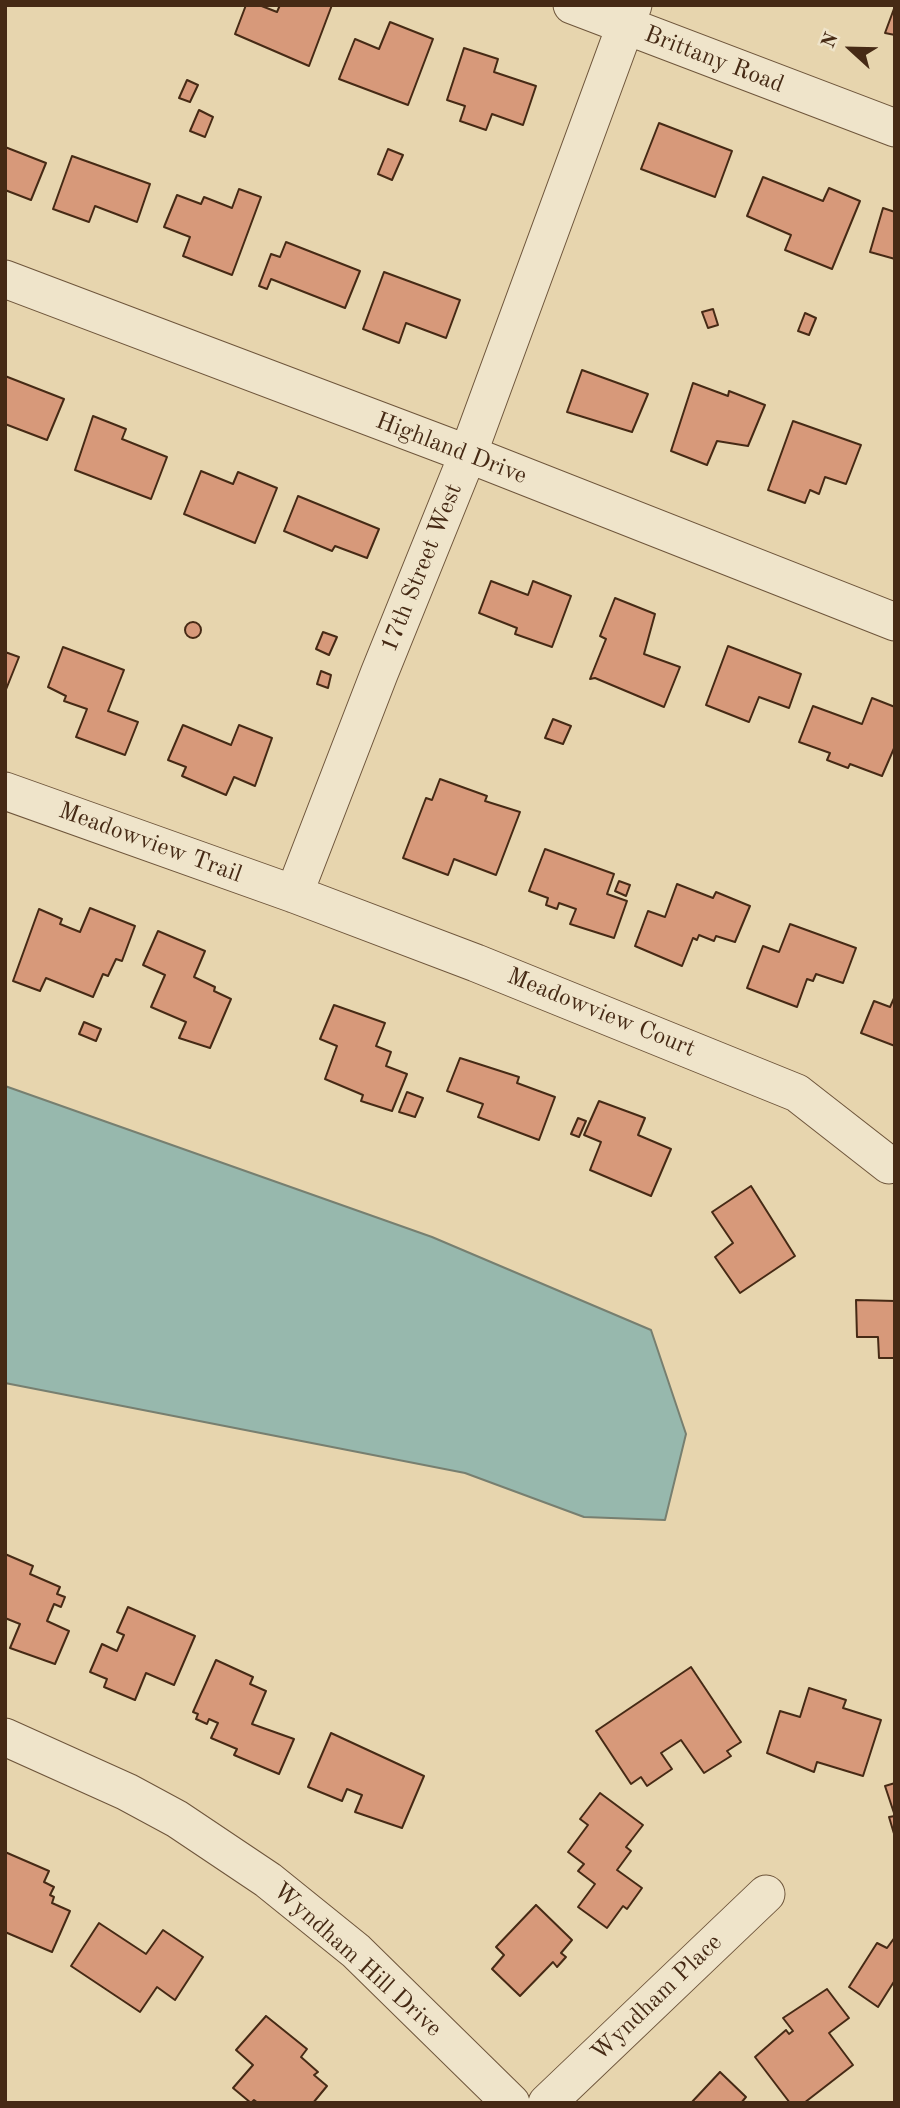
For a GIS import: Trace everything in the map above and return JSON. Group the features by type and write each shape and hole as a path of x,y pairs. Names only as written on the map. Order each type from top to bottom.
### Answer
{"street":[{"name":"Brittany Road","path":"572,5 629,16 895,128"},
{"name":"17th Street West","path":"294,894 467,454 629,16"},
{"name":"Highland Drive","path":"5,279 467,454 895,622"},
{"name":"Meadowview Trail","path":"5,791 294,894"},
{"name":"Meadowview Court","path":"294,894 476,963 797,1093 889,1165"},
{"name":"Wyndham Hill Drive","path":"5,1737 127,1792 177,1819 268,1880 356,1951 511,2103"},
{"name":"Wyndham Place","path":"547,2103 766,1894"}],"water":[{"path":"5,1086 432,1237 651,1330 686,1434 665,1520 584,1517 465,1473 5,1383"}],"building":[{"path":"246,5 259,5 277,12 280,5 332,5 309,66 235,34"},
{"path":"895,6 895,35 885,33"},
{"path":"390,22 433,39 408,105 339,79 355,39 379,49"},
{"path":"464,48 498,59 494,72 536,86 523,125 492,114 486,130 460,121 465,106 447,100"},
{"path":"187,80 198,85 190,102 179,98"},
{"path":"199,110 213,117 205,137 190,131"},
{"path":"659,123 732,151 715,197 641,169"},
{"path":"5,147 46,163 31,200 5,190"},
{"path":"388,149 403,155 392,180 378,174"},
{"path":"72,156 150,184 137,222 95,206 89,222 53,209"},
{"path":"763,177 823,201 829,188 860,201 832,269 785,250 791,235 747,216"},
{"path":"239,189 261,197 232,275 183,256 190,237 164,227 177,195 201,204 204,197 232,208"},
{"path":"883,208 895,212 895,259 870,252"},
{"path":"286,242 360,271 345,308 271,279 267,289 259,286 271,254 280,257"},
{"path":"384,272 460,300 446,338 406,323 399,343 363,329"},
{"path":"713,309 718,325 708,328 702,312"},
{"path":"805,313 816,318 809,335 798,331"},
{"path":"582,370 648,394 632,432 567,412"},
{"path":"5,376 64,399 47,440 5,424"},
{"path":"693,383 728,396 729,391 765,405 748,446 717,441 707,465 671,451"},
{"path":"93,416 126,429 122,439 167,457 151,499 75,470"},
{"path":"793,421 861,445 846,484 825,477 819,494 810,490 805,503 768,490"},
{"path":"201,471 233,484 238,472 277,488 255,543 184,514"},
{"path":"298,496 379,529 367,558 335,546 332,551 284,531"},
{"path":"491,581 528,595 533,581 571,596 552,647 515,634 517,628 479,613"},
{"path":"615,598 655,614 644,654 680,667 664,707 595,678 590,679 606,639 600,636"},
{"path":"193,622 201,630 193,638 185,630"},
{"path":"323,632 337,637 329,655 316,649"},
{"path":"728,646 801,674 789,708 759,697 749,722 706,705"},
{"path":"63,647 124,670 108,711 138,722 125,755 76,737 87,709 64,701 66,696 48,687"},
{"path":"5,652 19,657 5,692"},
{"path":"321,671 331,675 328,688 317,684"},
{"path":"872,698 895,707 895,746 882,776 850,764 848,768 827,760 830,753 799,742 813,706 862,724"},
{"path":"553,719 571,726 563,744 545,738"},
{"path":"183,725 231,745 239,725 272,738 255,786 234,777 226,795 182,776 186,767 168,760"},
{"path":"440,779 487,796 485,801 520,812 496,875 454,859 448,875 403,858 426,798 432,800"},
{"path":"545,849 614,874 607,894 627,901 614,938 570,924 576,909 559,903 557,909 546,905 548,898 529,891"},
{"path":"619,881 630,885 626,896 615,891"},
{"path":"677,884 713,898 716,892 750,906 735,942 716,936 714,941 699,935 697,940 693,938 682,966 635,946 648,911 665,917"},
{"path":"90,908 135,926 122,961 116,959 108,976 103,974 93,997 46,978 40,991 13,981 39,909 62,919 60,924 80,932"},
{"path":"790,924 856,948 843,983 816,974 813,981 807,979 797,1007 747,988 763,946 779,952"},
{"path":"158,931 205,951 194,977 215,987 214,991 231,999 210,1048 179,1038 186,1022 151,1007 165,975 143,965"},
{"path":"895,996 895,1046 861,1033 874,1001 890,1007"},
{"path":"334,1005 385,1023 376,1046 391,1052 386,1066 407,1074 392,1111 361,1101 363,1095 325,1079 337,1046 320,1039"},
{"path":"84,1022 101,1029 96,1041 79,1034"},
{"path":"460,1058 519,1077 517,1083 555,1097 539,1140 478,1117 483,1104 447,1091"},
{"path":"407,1092 423,1098 415,1117 399,1112"},
{"path":"599,1101 645,1118 638,1135 671,1149 651,1196 590,1170 601,1142 584,1135"},
{"path":"578,1118 586,1121 579,1137 571,1134"},
{"path":"751,1186 795,1256 740,1293 715,1257 733,1243 712,1212"},
{"path":"856,1300 895,1301 895,1358 879,1358 878,1337 857,1337"},
{"path":"5,1554 33,1566 30,1574 60,1587 57,1594 65,1597 61,1607 54,1604 47,1621 69,1631 55,1664 10,1648 20,1624 5,1618"},
{"path":"128,1607 195,1636 174,1685 146,1673 135,1700 104,1687 107,1679 90,1672 102,1644 117,1651 124,1635 117,1632"},
{"path":"216,1660 253,1677 250,1684 266,1691 252,1724 294,1739 279,1774 234,1755 237,1749 211,1738 218,1723 209,1719 207,1724 196,1719 198,1714 193,1712"},
{"path":"691,1667 741,1742 727,1751 731,1756 704,1773 681,1740 661,1753 672,1769 647,1786 641,1777 631,1784 596,1731"},
{"path":"809,1688 846,1700 843,1708 881,1720 863,1776 817,1762 814,1772 767,1753 780,1711 800,1717"},
{"path":"331,1733 424,1776 402,1828 355,1812 362,1795 347,1789 342,1801 308,1787"},
{"path":"895,1783 895,1816 885,1786"},
{"path":"600,1793 643,1825 626,1847 631,1851 617,1870 642,1888 627,1909 623,1906 607,1928 578,1907 595,1884 578,1871 584,1864 568,1852 588,1825 580,1819"},
{"path":"895,1816 895,1837 889,1817"},
{"path":"5,1852 49,1871 44,1882 54,1887 50,1895 54,1897 52,1903 70,1911 52,1952 5,1932"},
{"path":"536,1905 572,1940 561,1953 566,1957 557,1967 553,1962 520,1996 492,1969 504,1955 496,1947"},
{"path":"99,1923 146,1954 163,1930 203,1957 175,2000 157,1987 140,2012 71,1966"},
{"path":"895,1937 895,1980 878,2007 849,1987 877,1943 887,1948"},
{"path":"827,1989 849,2018 829,2033 853,2065 804,2103 790,2103 755,2057 786,2030 789,2034 793,2031 783,2018"},
{"path":"266,2016 307,2049 301,2057 318,2072 314,2075 327,2086 313,2103 258,2103 254,2100 251,2103 233,2088 253,2065 236,2050"},
{"path":"720,2072 746,2097 741,2103 691,2103"}]}
